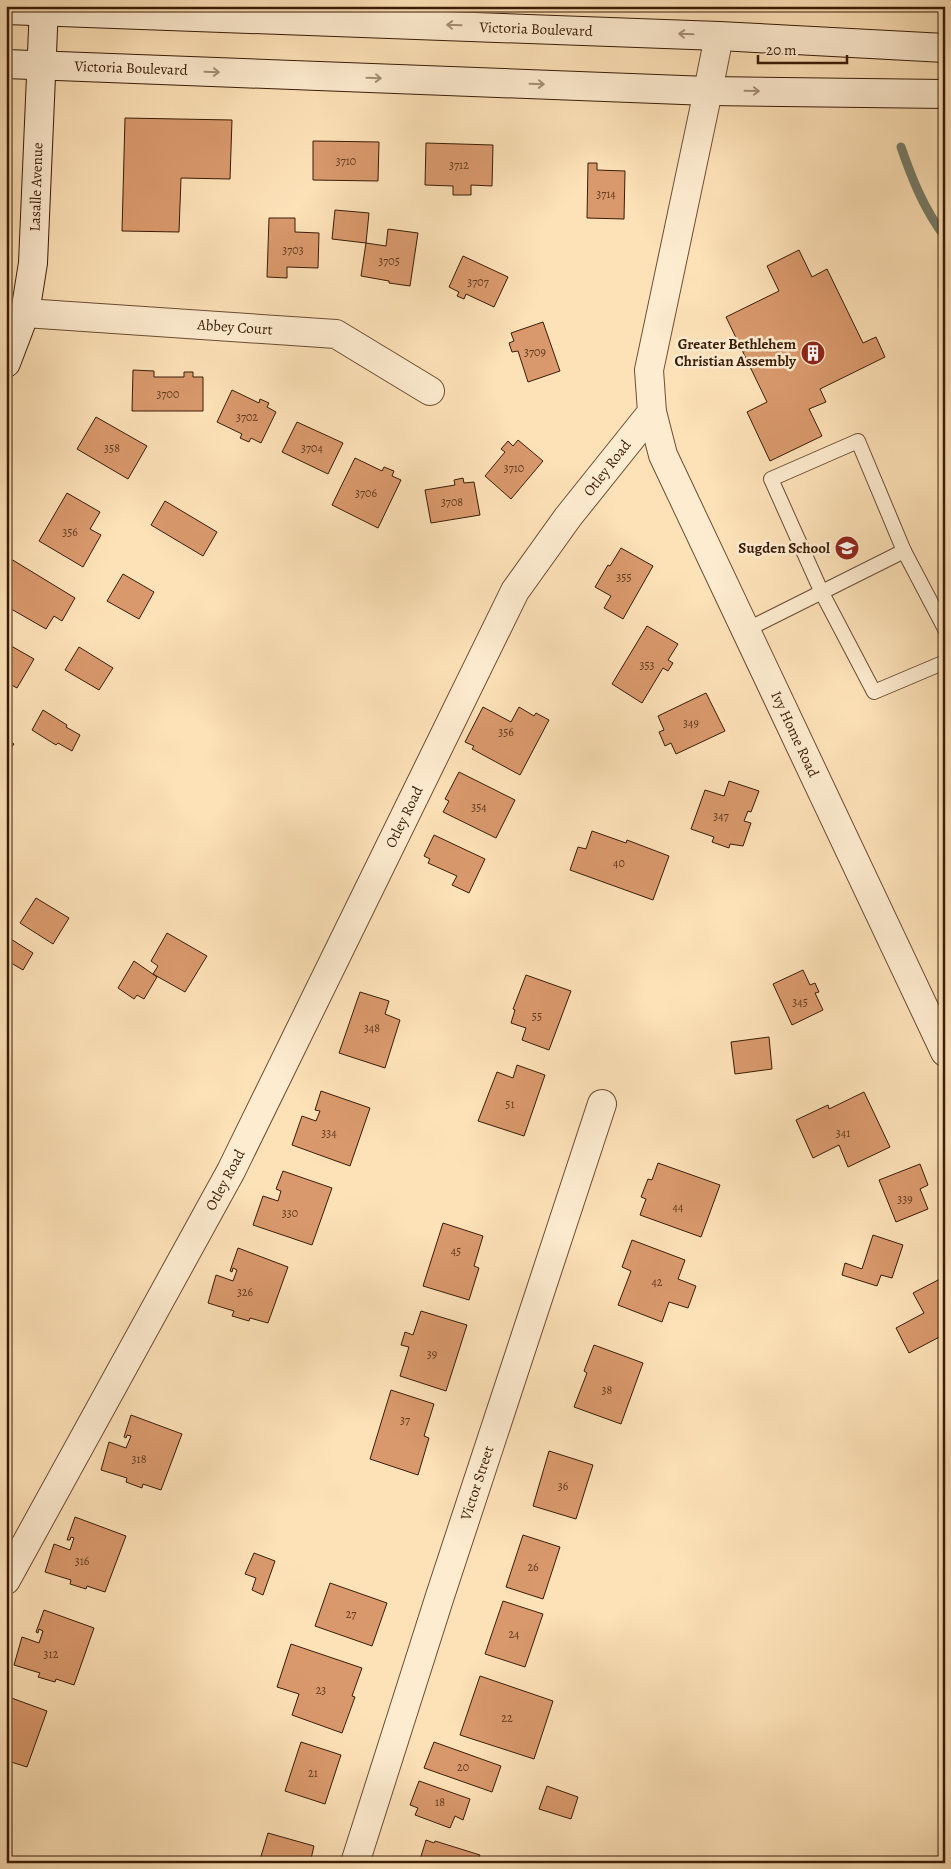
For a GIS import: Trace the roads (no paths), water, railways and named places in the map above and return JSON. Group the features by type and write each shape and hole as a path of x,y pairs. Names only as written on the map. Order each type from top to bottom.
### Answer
{"street":[{"name":"Victoria Boulevard","path":"6,10 44,9 719,36 945,48"},
{"name":"Lasalle Avenue","path":"6,363 25,313 33,263 44,9"},
{"path":"652,412 649,370 719,36"},
{"name":"Victoria Boulevard","path":"6,64 708,91 945,94"},
{"name":"Abbey Court","path":"25,313 336,334 430,391"},
{"name":"Ivy Home Road","path":"652,412 663,455 945,1052"},
{"name":"Otley Road","path":"6,1580 231,1171 514,592 568,517 652,412"},
{"name":"Victor Street","path":"356,1863 440,1596 602,1104"}],"lane":[{"path":"945,629 904,551 858,441 771,479 822,593 874,692 945,662"},
{"path":"746,630 904,551"}],"waterway":[{"path":"901,147 919,193 945,237"}],"place":[{"name":"Greater Bethlehem Christian Assembly","path":"813,353"},
{"name":"Sugden School","path":"847,548"}]}
